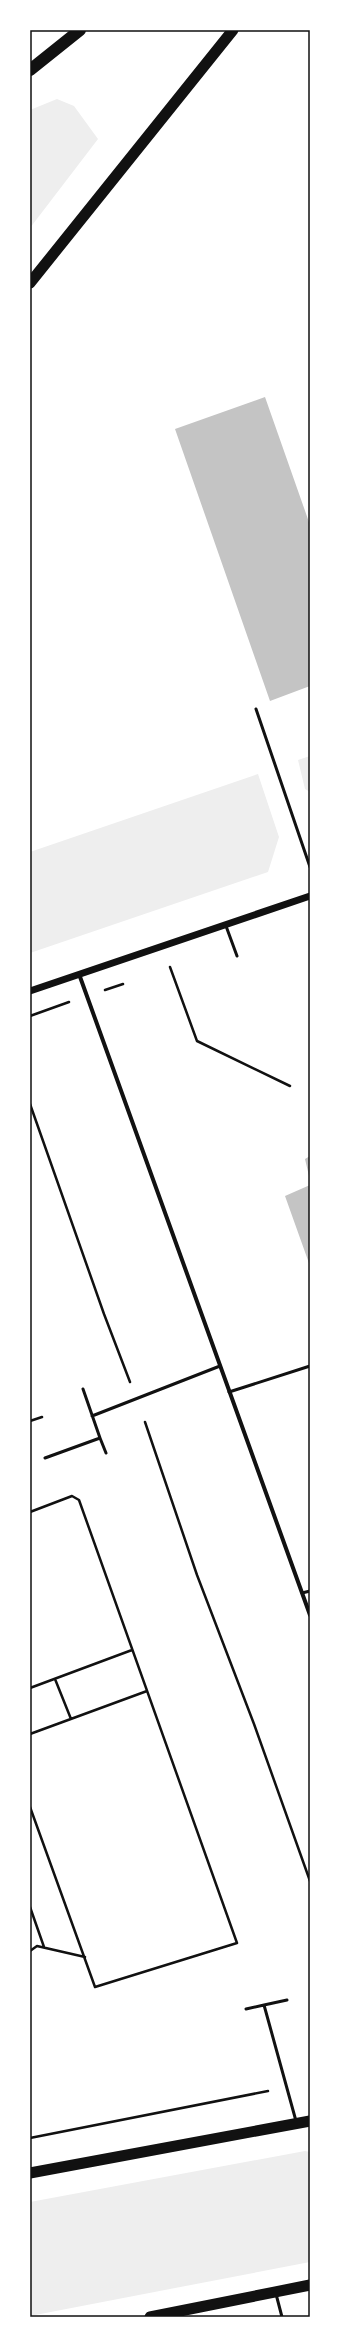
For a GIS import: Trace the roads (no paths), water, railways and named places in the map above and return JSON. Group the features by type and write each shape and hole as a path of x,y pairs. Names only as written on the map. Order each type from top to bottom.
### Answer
{"highway":[{"path":"30,70 80,30"},
{"path":"30,283 233,30"},
{"path":"30,2173 310,2120"},
{"path":"150,2317 310,2285"}],"street":[{"path":"30,991 310,896"},
{"path":"79,974 310,1615"}],"lane":[{"path":"256,709 310,867"},
{"path":"225,924 237,956"},
{"path":"92,1416 220,1366"},
{"path":"229,1392 310,1366"},
{"path":"83,1389 106,1453"},
{"path":"45,1458 100,1438"},
{"path":"302,1593 310,1591"},
{"path":"246,2009 287,2000"},
{"path":"264,2005 297,2123"},
{"path":"276,2292 282,2317"}]}
